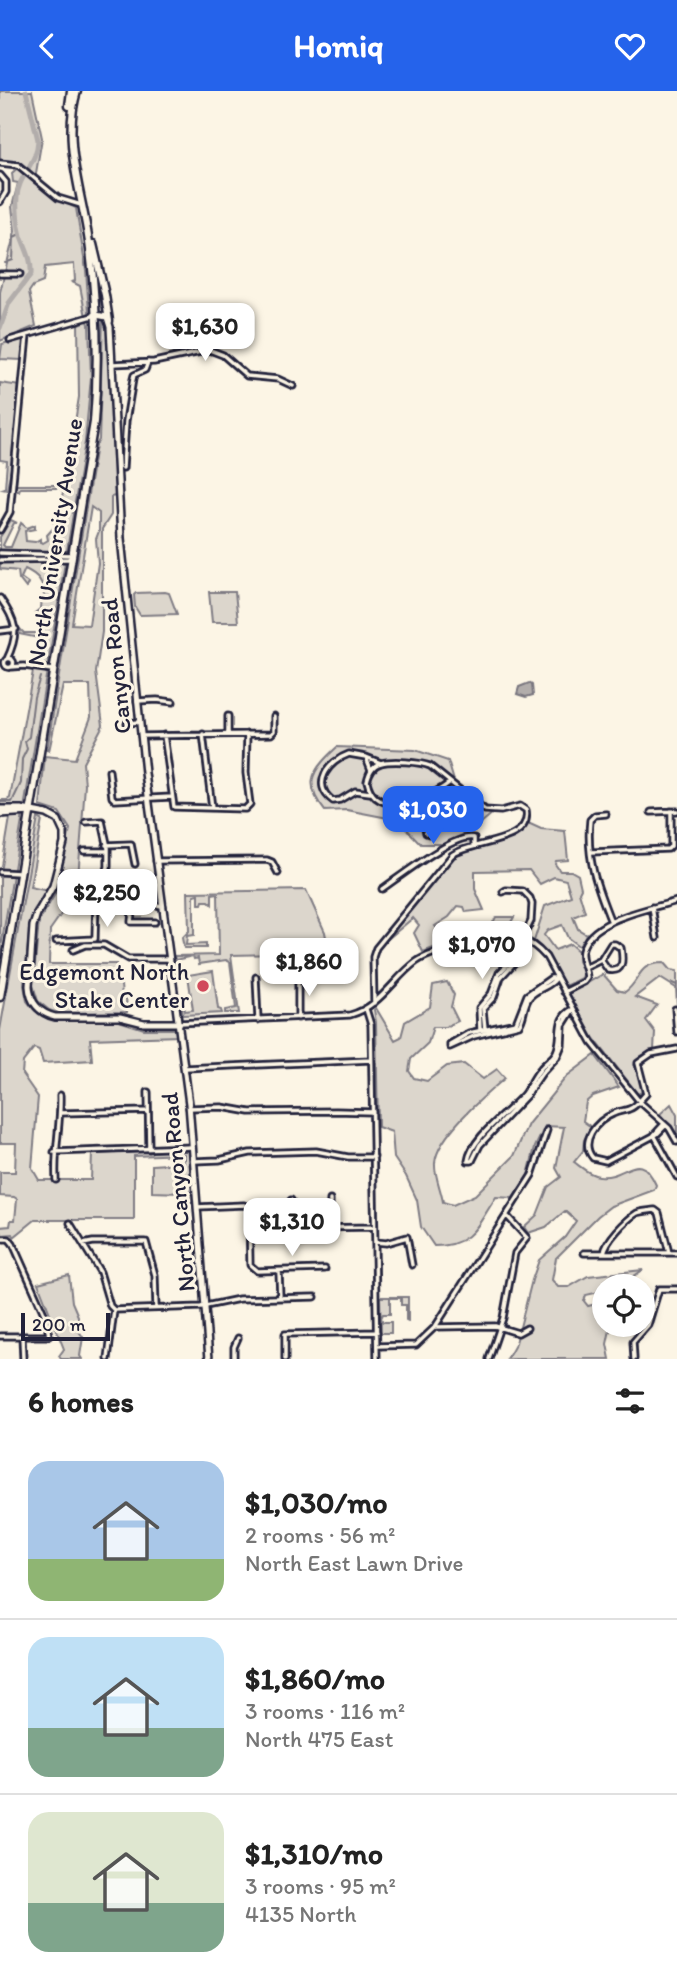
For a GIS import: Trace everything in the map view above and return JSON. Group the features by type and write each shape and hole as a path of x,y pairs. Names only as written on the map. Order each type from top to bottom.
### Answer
{"highway":[{"path":"70,124 68,110 71,91"},
{"name":"North University Avenue","path":"0,997 94,422 96,315 87,229 71,146 70,124 77,91"},
{"path":"87,229 103,285 109,321"}],"main road":[{"path":"96,315 105,315 109,321"},
{"name":"Canyon Road","path":"109,321 119,516 139,722 179,1023"},
{"path":"0,811 21,809 55,818 64,835 52,890 33,926 29,989 39,1009 51,1017 120,1017 144,1023 179,1023"},
{"name":"North Canyon Road","path":"179,1023 193,1147 209,1359"}],"street":[{"path":"0,163 16,164 58,198 83,205"},
{"path":"0,175 6,182 6,193 0,202"},
{"path":"0,274 20,274"},
{"path":"10,340 96,315"},
{"path":"0,530 9,512 27,335"},
{"path":"113,363 148,362 210,350 223,355 247,376 278,379 293,386"},
{"path":"123,468 126,421 133,379 134,375 145,370 148,362"},
{"path":"0,553 64,553 74,556"},
{"path":"0,559 68,559 74,556"},
{"path":"0,597 13,618 16,629 6,661"},
{"path":"0,631 16,629"},
{"path":"6,661 11,667 24,666"},
{"path":"6,661 54,671"},
{"path":"137,701 161,699 173,702"},
{"path":"228,716 228,734"},
{"path":"141,736 271,734 274,731 274,716"},
{"path":"127,723 139,722"},
{"path":"203,734 212,808"},
{"path":"164,735 174,807 245,809 249,806 247,734"},
{"path":"372,794 355,791 333,801 328,797 324,773 344,756 352,754 380,763 419,763 429,767 485,810 501,811 517,806 526,810 527,820 518,832 460,849 452,855 376,948 373,957 374,1003"},
{"path":"366,757 371,770 368,781 372,794 378,800 388,803 429,797 449,783"},
{"path":"371,770 380,763"},
{"path":"109,771 112,797 115,800 171,797"},
{"path":"420,799 426,833 429,834 433,826 429,797"},
{"path":"590,852 668,849 671,846 671,811"},
{"path":"651,812 677,811"},
{"path":"606,814 595,815 590,820 590,852 592,872 611,922"},
{"path":"56,941 94,940 95,908 106,874 108,851 102,821 86,821"},
{"path":"383,889 400,874 422,863 434,851 459,839 467,836 474,838 476,843 473,846"},
{"path":"106,845 131,844 135,864"},
{"path":"83,851 108,851"},
{"path":"156,861 267,860 272,862 278,873"},
{"path":"0,872 21,873"},
{"path":"106,874 129,875 133,882 150,882"},
{"path":"99,890 134,902 162,903"},
{"path":"483,1032 482,1009 494,997 501,977 515,962 523,946 533,912 527,894 519,890 503,892"},
{"path":"564,992 585,981 588,976 582,954 587,939 597,929 652,907 677,901"},
{"path":"134,902 131,922 155,922"},
{"path":"652,907 657,938"},
{"path":"71,909 95,908"},
{"path":"179,1023 350,1015 374,1003 415,963 427,955 495,938 523,940 542,953 592,1043 639,1101 665,1124 677,1142"},
{"path":"585,968 601,960 611,944 621,948 623,962 620,968 608,970 601,960"},
{"path":"73,950 85,945 104,945 126,959 170,959"},
{"path":"256,977 258,1020"},
{"path":"298,977 298,1018"},
{"path":"483,1032 450,1046 461,1037 483,1032 519,1025 530,997 553,983 556,978"},
{"path":"366,1009 371,1022 377,1359"},
{"path":"538,1076 527,1095 480,1145 472,1161 468,1161 480,1138 524,1094 538,1076 561,1052 564,1019 571,1016 573,1009"},
{"path":"675,1009 677,1031"},
{"path":"665,1124 664,1128 654,1135 609,1161 593,1158 587,1148 589,1136 607,1117 626,1110 639,1101 646,1091 638,1063 651,1054 677,1049"},
{"path":"184,1068 372,1060"},
{"path":"148,1092 149,1149"},
{"path":"55,1180 54,1152 60,1095"},
{"path":"189,1108 222,1107 250,1112 373,1112"},
{"path":"60,1113 148,1111"},
{"path":"377,1346 416,1345 435,1327 532,1175 547,1130"},
{"path":"654,1135 677,1177"},
{"path":"54,1152 193,1147"},
{"path":"194,1161 219,1160 250,1153 316,1151 348,1157 374,1157"},
{"path":"291,1200 292,1228"},
{"path":"330,1200 330,1227"},
{"path":"197,1207 247,1206 250,1210 250,1265 253,1269 326,1269"},
{"path":"604,1253 608,1243 637,1213 655,1210 659,1213 669,1253"},
{"path":"489,1359 500,1327 515,1253 527,1238 507,1216"},
{"path":"71,1223 100,1272 110,1306 114,1310 205,1306 230,1300 315,1297"},
{"path":"250,1229 375,1227"},
{"path":"376,1242 389,1243 404,1237 409,1242 412,1265"},
{"path":"0,1239 9,1239 46,1318 50,1336 0,1336"},
{"path":"83,1244 146,1242 155,1275 156,1309"},
{"path":"584,1253 677,1253"},
{"path":"279,1271 280,1298"},
{"path":"634,1359 633,1342 648,1325 659,1289 677,1289"},
{"path":"108,1359 114,1310"},
{"path":"435,1327 500,1327 519,1333 527,1328"},
{"path":"285,1359 285,1334 377,1332"},
{"path":"22,1336 23,1359"},
{"path":"234,1359 234,1347 238,1338"}],"shaded area":[{"path":"0,91 32,91 42,138 35,179 31,180 55,198 76,208 86,270 89,312 86,317 80,286 72,282 75,281 74,264 45,267 43,282 33,286 29,292 36,326 0,341 0,292 15,231 12,207 18,183 13,182 12,173 21,165 0,163"},
{"path":"87,319 91,377 85,442 0,953 0,878 12,806 0,805 0,800 10,798 39,638 19,634 20,629 24,633 39,633 36,612 41,608 44,592 41,583 33,574 25,569 21,578 28,583 26,588 19,579 18,571 0,569 0,561 52,562 54,552 0,552 0,537 11,520 17,523 14,523 3,545 5,547 11,547 21,523 27,528 35,525 35,529 25,531 26,541 35,542 40,539 43,543 48,540 47,535 56,525 53,522 58,519 63,492 60,488 20,488 19,491 15,485 65,485 79,397 78,322"},
{"path":"103,319 113,375 115,496 111,497 111,515 102,529 102,632 96,672 103,725 83,763 85,785 78,878 73,897 50,930 49,964 116,964 116,978 121,985 122,996 126,996 127,1012 58,1013 38,1001 33,985 39,921 57,891 70,829 59,812 40,806 45,756 75,759 91,717 90,685 63,685 49,751 47,750 96,445 99,440","holes":["91,507 99,513 96,539 98,563 89,625 72,624"]},
{"path":"213,320 213,352 173,357 171,336 195,334 194,322"},
{"path":"24,338 23,360 0,359 2,344"},
{"path":"0,383 21,386 7,490 2,489 5,488 7,461 0,460"},
{"path":"209,592 235,592 238,622 212,622"},
{"path":"136,593 169,593 177,614 140,615 135,607"},
{"path":"529,683 532,685 533,695 526,697 517,694 519,687"},
{"path":"337,747 415,750 448,761 454,781 494,812 474,829 445,844 421,844 398,820 347,810 325,811 314,792 313,777 322,762"},
{"path":"38,818 42,820 30,887 48,891 34,910 30,924 24,985 27,1001 35,1011 56,1021 119,1021 144,1029 175,1029 178,1036 90,1039 92,1060 43,1063 39,1050 34,1048 23,1062 22,1074 38,1097 32,1168 39,1180 91,1180 92,1154 189,1150 193,1202 183,1202 182,1193 152,1192 152,1165 184,1163 184,1154 134,1156 134,1220 35,1220 14,1237 13,1234 2,1235 0,1227 10,1226 11,1220 15,1220 17,1199 0,1196 0,1172 15,1172 16,1143 0,1143 0,1030"},
{"path":"528,823 541,829 565,831 568,860 556,861 555,864 560,871 571,871 578,875 581,888 579,892 585,912 573,917 578,929 586,934 580,947 568,938 562,925 548,930 544,935 555,950 570,944 578,951 578,961 584,972 582,978 564,985 546,953 534,941 545,906 571,896 566,880 554,877 540,884 529,870 475,871 475,889 484,910 466,912 464,907 458,906 449,917 435,926 443,936 481,930 496,917 514,917 505,933 423,952 414,933 419,925 413,918 377,948 454,855 512,836"},
{"path":"306,890 325,932 329,953 231,955 239,1013 225,1013 225,1010 236,1008 230,962 226,960 199,964 198,958 194,959 193,956 175,960 174,956 219,955 218,893 212,894 212,904 203,901 199,904 199,894 194,895 194,935 187,936 186,945 206,944 206,948 184,948 182,938 189,931 188,892"},
{"path":"664,963 670,970 677,971 677,1005 676,988 660,978 635,997 657,1005 646,1020 655,1032 654,1050 641,1056 634,1065 644,1091 638,1094 593,1037 569,994 603,974 617,990 625,992 648,966"},
{"path":"213,971 218,1009 222,1013 183,1015 182,996 185,1011 193,1010 188,975"},
{"path":"447,982 454,995 451,1007 458,1021 445,1027 433,1027 428,1043 411,1059 409,1071 414,1078 427,1081 447,1066 464,1064 483,1079 497,1069 505,1078 463,1117 438,1152 435,1167 443,1202 453,1205 475,1195 514,1156 528,1124 567,1076 595,1055 619,1087 593,1096 586,1102 583,1121 591,1127 584,1140 583,1151 574,1162 599,1176 617,1174 638,1166 650,1174 656,1185 654,1190 611,1206 598,1216 556,1258 552,1280 558,1287 569,1287 592,1276 592,1294 586,1295 584,1301 588,1306 592,1305 592,1337 608,1337 610,1359 507,1359 516,1343 539,1260 565,1237 576,1221 565,1211 546,1227 528,1233 524,1227 537,1215 548,1187 561,1177 556,1168 564,1127 545,1126 535,1147 528,1175 513,1198 496,1197 478,1225 465,1238 447,1245 434,1246 421,1227 417,1200 394,1158 392,1132 378,1127 374,1010 376,1008 395,1040 401,1037 405,1022 430,1007 433,985"},
{"path":"671,1104 677,1115 677,1135 660,1114"},
{"path":"643,1270 637,1274 606,1274"},
{"path":"69,1275 72,1302 78,1316 78,1330 83,1337 80,1356 82,1359 61,1359 59,1356 64,1349 38,1283"},
{"path":"380,1297 408,1297 408,1321 406,1305 401,1305 401,1298 390,1298 390,1314 383,1314 381,1318 383,1322 391,1322 391,1333 381,1333"}],"waterway":[{"path":"0,328 9,303 31,274 30,259 20,232 17,206 18,190 34,156 38,140 26,91"},
{"path":"5,263 13,260 14,237 20,234"},
{"path":"0,802 12,802 21,783 22,759 27,749 25,741 29,737 34,697 40,677"},
{"path":"672,983 677,985"}],"place":[{"name":"Edgemont North Stake Center","path":"203,986"}]}
